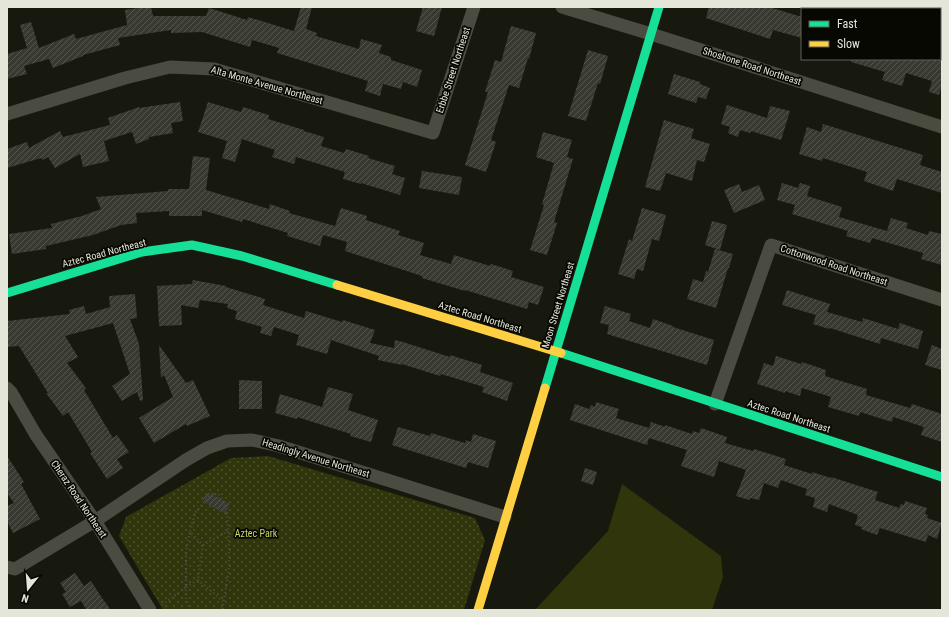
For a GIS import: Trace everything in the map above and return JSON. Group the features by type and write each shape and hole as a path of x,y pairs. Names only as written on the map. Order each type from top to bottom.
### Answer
{"street":[{"name":"Erbbe Street Northeast","path":"433,134 474,7"},
{"name":"Shoshone Road Northeast","path":"562,7 942,127"},
{"name":"Moon Street Northeast","path":"478,610 659,7"},
{"name":"Alta Monte Avenue Northeast","path":"7,114 125,78 170,67 214,69 433,134"},
{"name":"Aztec Road Northeast","path":"7,292 142,252 192,245 242,256 556,352 942,477"},
{"name":"Cottonwood Road Northeast","path":"715,404 771,245 942,300"},
{"name":"Cheraz Road Northeast","path":"7,388 11,392 36,435 155,608"},
{"name":"Headingly Avenue Northeast","path":"7,567 15,569 95,521 186,460 207,448 227,441 252,440 279,446 505,517"}],"path":[{"path":"190,610 186,598 186,553 190,532 195,514 211,494 219,494 227,510 228,531 229,570 222,610"},
{"path":"203,545 228,531"},
{"path":"190,532 203,545"},
{"path":"198,580 203,545"},
{"path":"155,608 198,580"},
{"path":"198,580 224,602"}],"green space":[{"name":"Aztec Park","path":"268,456 475,518 485,540 464,610 163,610 119,536 126,517 231,458"},
{"path":"622,484 721,556 723,577 712,610 535,610 608,531"}],"building":[{"path":"151,7 153,16 206,16 209,8 247,20 248,17 294,31 301,7 312,7 306,29 317,33 316,36 359,49 361,39 382,45 379,53 391,57 391,60 422,70 417,87 403,82 401,89 383,84 380,96 365,91 368,81 277,53 279,48 252,40 250,47 202,32 171,33 171,30 118,38 120,45 83,55 53,68 49,59 24,66 27,74 7,79 7,54 27,48 20,25 31,22 39,48 74,34 76,39 127,25 125,10"},
{"path":"423,7 442,7 434,36 416,31"},
{"path":"709,7 769,7 801,17 801,38 773,30 770,39 706,18"},
{"path":"511,26 536,33 519,88 509,85 491,140 496,142 486,172 465,165 488,92 485,92 495,60 501,62"},
{"path":"588,50 608,56 600,84 598,83 586,121 568,116"},
{"path":"942,57 942,85 939,95 929,92 932,81 906,73 902,86 882,80 885,72 851,62 851,60 941,60"},
{"path":"674,74 700,82 700,84 710,88 706,99 698,97 696,103 668,94"},
{"path":"180,102 183,121 171,123 173,133 149,137 149,139 136,144 132,132 104,141 109,161 83,167 80,154 55,168 48,157 43,160 41,158 7,168 7,149 27,142 29,148 60,131 63,137 110,125 108,118 139,107"},
{"path":"208,102 241,112 243,107 269,115 268,119 324,137 321,146 344,153 346,149 369,156 368,158 395,166 392,174 405,178 400,195 343,179 345,172 296,157 294,164 272,157 275,150 242,139 235,162 222,158 227,141 198,132"},
{"path":"727,105 767,118 770,106 790,111 781,140 751,131 750,133 740,130 738,137 728,133 730,127 721,124"},
{"path":"664,120 694,129 691,138 710,144 704,162 697,160 692,181 666,173 660,191 645,187"},
{"path":"823,124 923,155 920,165 942,172 942,193 897,179 893,191 864,181 867,172 823,158 822,161 799,154 807,127 821,132"},
{"path":"543,132 572,140 567,157 573,159 554,222 557,223 547,255 530,250 544,205 542,204 554,163 536,157"},
{"path":"193,156 210,158 206,190 269,209 270,204 290,211 289,213 335,226 341,208 367,216 366,220 400,231 398,235 424,243 420,255 451,264 454,255 490,266 491,264 513,271 511,277 544,287 538,305 529,302 527,309 422,278 422,276 345,251 347,242 323,235 320,246 287,236 288,233 243,219 242,222 202,210 202,216 169,216 169,211 136,213 137,223 121,225 93,235 46,246 46,249 12,254 9,234 52,228 51,224 82,216 101,209 96,197 168,191 168,189 189,189"},
{"path":"422,171 462,177 459,195 419,188"},
{"path":"782,183 798,188 800,183 810,186 807,196 842,207 839,217 887,231 891,218 908,223 906,228 928,235 929,231 942,234 942,265 921,259 923,253 872,238 870,243 846,236 848,231 792,214 795,205 777,200"},
{"path":"739,184 742,192 759,185 765,200 734,213 724,190"},
{"path":"642,208 666,215 659,241 652,239 643,271 637,269 634,279 618,274 629,239 632,241"},
{"path":"712,221 727,225 720,250 705,245"},
{"path":"715,249 733,254 716,308 687,299 693,279 703,282 706,271 708,272"},
{"path":"193,280 226,286 265,299 263,305 304,318 306,311 375,330 370,343 394,348 395,340 482,365 480,372 513,383 507,401 482,392 484,387 441,374 440,376 402,364 378,360 379,356 331,340 327,354 296,345 299,335 274,327 271,336 260,333 262,327 235,319 237,311 227,308 228,304 200,300 198,308 181,305 182,325 159,326 157,286 192,284"},
{"path":"787,290 830,304 827,312 862,322 863,318 898,329 900,323 923,331 918,349 881,338 880,344 813,324 816,315 782,305"},
{"path":"135,294 137,318 130,319 139,344 143,400 140,401 137,392 122,401 112,386 130,374 113,323 65,336 78,357 67,363 86,388 84,390 113,438 117,435 129,452 117,459 123,468 107,479 90,453 92,452 68,412 63,416 46,393 48,393 19,346 7,347 7,321 70,314 69,310 84,306 86,314 110,307 109,296"},
{"path":"605,306 631,314 629,321 650,328 653,319 714,340 707,365 607,334 609,325 600,323"},
{"path":"159,345 186,383 193,380 210,416 187,426 186,424 154,443 139,418 173,397 164,375 161,378"},
{"path":"932,345 942,349 942,370 925,365"},
{"path":"776,356 801,364 802,362 826,370 825,376 867,389 866,395 910,408 912,404 942,414 942,442 921,435 924,427 893,417 892,422 860,412 859,416 828,407 831,397 802,388 800,396 757,384 764,363 773,366"},
{"path":"239,380 262,381 262,409 239,409"},
{"path":"328,387 353,394 348,410 378,420 371,442 297,417 297,419 275,413 280,394 322,407"},
{"path":"596,402 619,409 616,418 649,428 651,422 692,434 693,431 699,433 701,428 727,437 725,443 753,451 754,449 786,459 784,465 812,474 812,472 831,477 878,492 875,500 899,508 901,504 904,505 905,501 927,508 925,514 928,515 927,518 942,523 937,539 928,535 926,542 880,528 877,535 861,529 862,527 855,525 858,515 829,504 827,512 813,507 815,498 805,495 807,489 781,480 778,488 764,483 759,500 750,498 749,500 736,496 746,470 719,461 714,477 681,466 687,450 649,438 647,445 570,420 575,404 589,409 591,405 595,407"},
{"path":"398,427 430,436 431,433 465,443 466,440 471,442 473,434 496,441 488,468 468,462 466,468 392,445"},
{"path":"7,456 24,482 21,484 40,519 13,533 7,521 7,506 14,503 7,493"},
{"path":"585,468 597,472 593,485 581,481"},
{"path":"207,492 230,504 225,514 202,501"},
{"path":"75,573 84,586 91,581 111,610 84,610 86,609 81,601 70,607 62,594 66,592 60,583"}],"traffic: fast":[{"path":"545,388 659,7"},
{"path":"7,293 142,252 192,245 242,256 337,285"},
{"path":"561,353 942,477"}],"traffic: slow":[{"path":"337,285 561,353"},
{"path":"478,610 545,388"}]}
